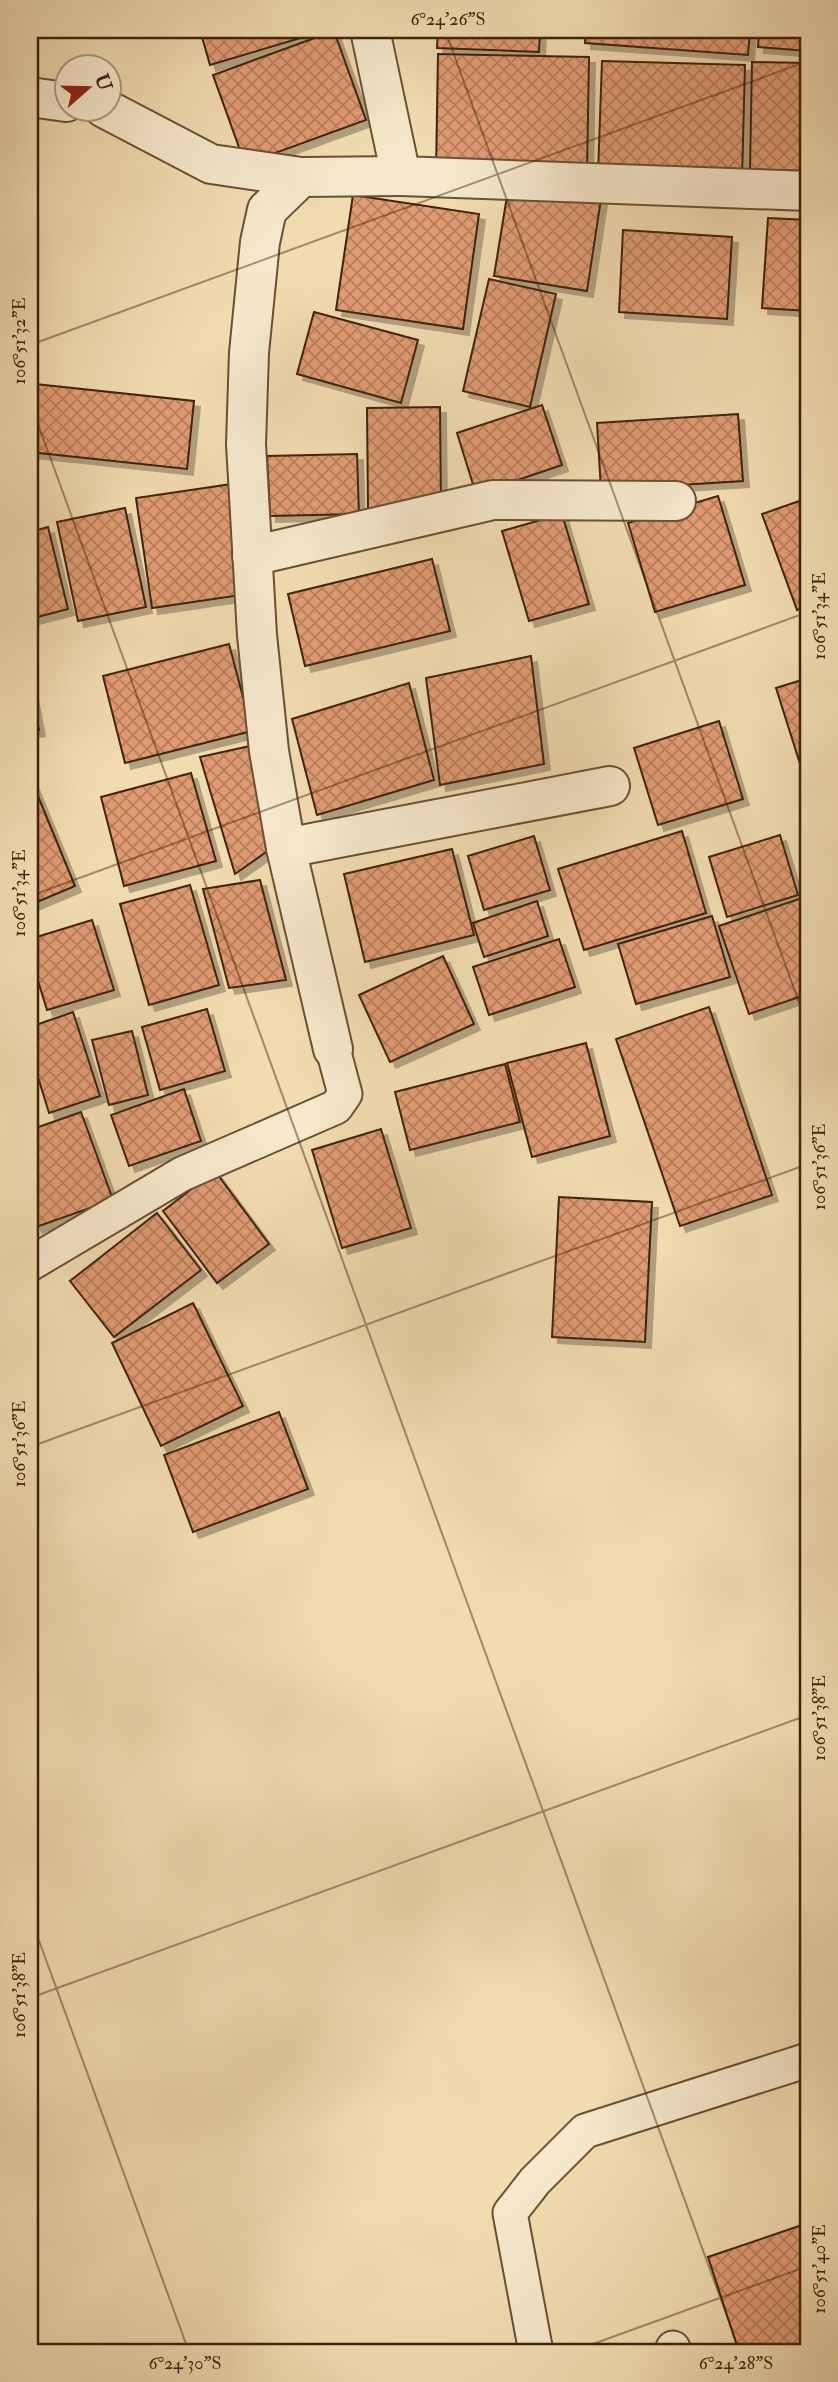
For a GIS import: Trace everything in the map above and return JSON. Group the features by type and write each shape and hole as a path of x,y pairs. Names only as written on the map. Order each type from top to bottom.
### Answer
{"street":[{"path":"370,30 401,176"},
{"path":"30,97 52,100"},
{"path":"122,117 211,164 301,177 401,176 808,191"},
{"path":"301,177 267,210 260,242 249,353 246,444 252,556 270,751 286,848 333,1049"},
{"path":"252,556 493,500 676,501"},
{"path":"286,848 610,786"}],"lane":[{"path":"30,1265 61,1243 182,1174 336,1107 345,1094 333,1049"},
{"path":"536,2352 510,2213 535,2181 584,2131 808,2060"}],"building":[{"path":"200,30 327,30 210,65"},
{"path":"438,30 540,30 539,52 437,48"},
{"path":"586,30 750,30 748,55 585,43"},
{"path":"759,30 808,30 808,51 758,47"},
{"path":"334,31 366,120 245,164 213,75"},
{"path":"438,54 589,57 587,174 436,172"},
{"path":"602,61 745,65 742,179 598,174"},
{"path":"752,62 808,63 808,171 750,170"},
{"path":"509,184 601,199 587,291 494,276"},
{"path":"353,195 479,214 463,329 336,310"},
{"path":"768,218 808,220 808,311 762,308"},
{"path":"623,230 732,237 727,319 619,312"},
{"path":"489,279 556,294 530,407 463,391"},
{"path":"314,312 418,340 401,403 297,374"},
{"path":"35,384 194,401 187,469 30,452"},
{"path":"542,405 562,465 476,494 457,433"},
{"path":"440,407 441,508 368,509 367,408"},
{"path":"738,414 743,481 601,490 597,423"},
{"path":"357,454 359,514 270,516 267,456"},
{"path":"232,484 248,594 152,608 136,498"},
{"path":"718,496 745,585 655,612 628,523"},
{"path":"808,498 808,606 797,610 762,514"},
{"path":"125,508 146,607 78,621 57,522"},
{"path":"562,514 589,604 529,621 502,531"},
{"path":"48,527 68,609 30,619 30,532"},
{"path":"432,559 450,631 305,666 288,594"},
{"path":"229,644 252,731 125,763 103,676"},
{"path":"531,656 544,764 440,785 426,678"},
{"path":"808,678 808,789 776,688"},
{"path":"30,683 39,730 30,732"},
{"path":"409,683 434,780 317,815 292,719"},
{"path":"719,721 743,799 658,825 634,748"},
{"path":"250,746 269,850 235,874 200,757"},
{"path":"191,773 216,861 124,886 101,797"},
{"path":"33,784 75,886 30,905 30,785"},
{"path":"682,831 706,913 584,950 558,869"},
{"path":"780,835 798,895 727,917 709,857"},
{"path":"534,836 550,890 484,910 468,856"},
{"path":"452,849 474,935 365,962 344,874"},
{"path":"260,880 286,980 229,988 203,889"},
{"path":"190,885 219,985 149,1005 120,904"},
{"path":"805,897 808,907 808,994 749,1014 719,926"},
{"path":"537,901 548,936 484,957 473,923"},
{"path":"712,916 730,977 636,1004 618,944"},
{"path":"92,920 114,990 47,1010 30,955 30,939"},
{"path":"559,939 575,987 489,1015 473,967"},
{"path":"443,956 474,1024 390,1062 359,995"},
{"path":"709,1007 772,1195 680,1226 616,1039"},
{"path":"207,1009 225,1071 160,1090 142,1027"},
{"path":"73,1012 100,1096 49,1113 30,1051 30,1027"},
{"path":"132,1031 148,1095 109,1105 92,1040"},
{"path":"586,1043 610,1136 532,1157 507,1063"},
{"path":"505,1064 520,1122 410,1150 395,1092"},
{"path":"184,1089 201,1141 129,1166 111,1115"},
{"path":"81,1112 113,1200 36,1227 30,1209 30,1130"},
{"path":"381,1129 411,1228 342,1248 312,1150"},
{"path":"215,1171 269,1244 217,1283 163,1211"},
{"path":"559,1197 652,1202 645,1342 552,1337"},
{"path":"157,1213 201,1270 114,1337 70,1281"},
{"path":"193,1303 243,1406 161,1446 112,1343"},
{"path":"279,1412 308,1489 193,1532 164,1455"},
{"path":"808,2223 808,2352 739,2352 708,2257"}]}
